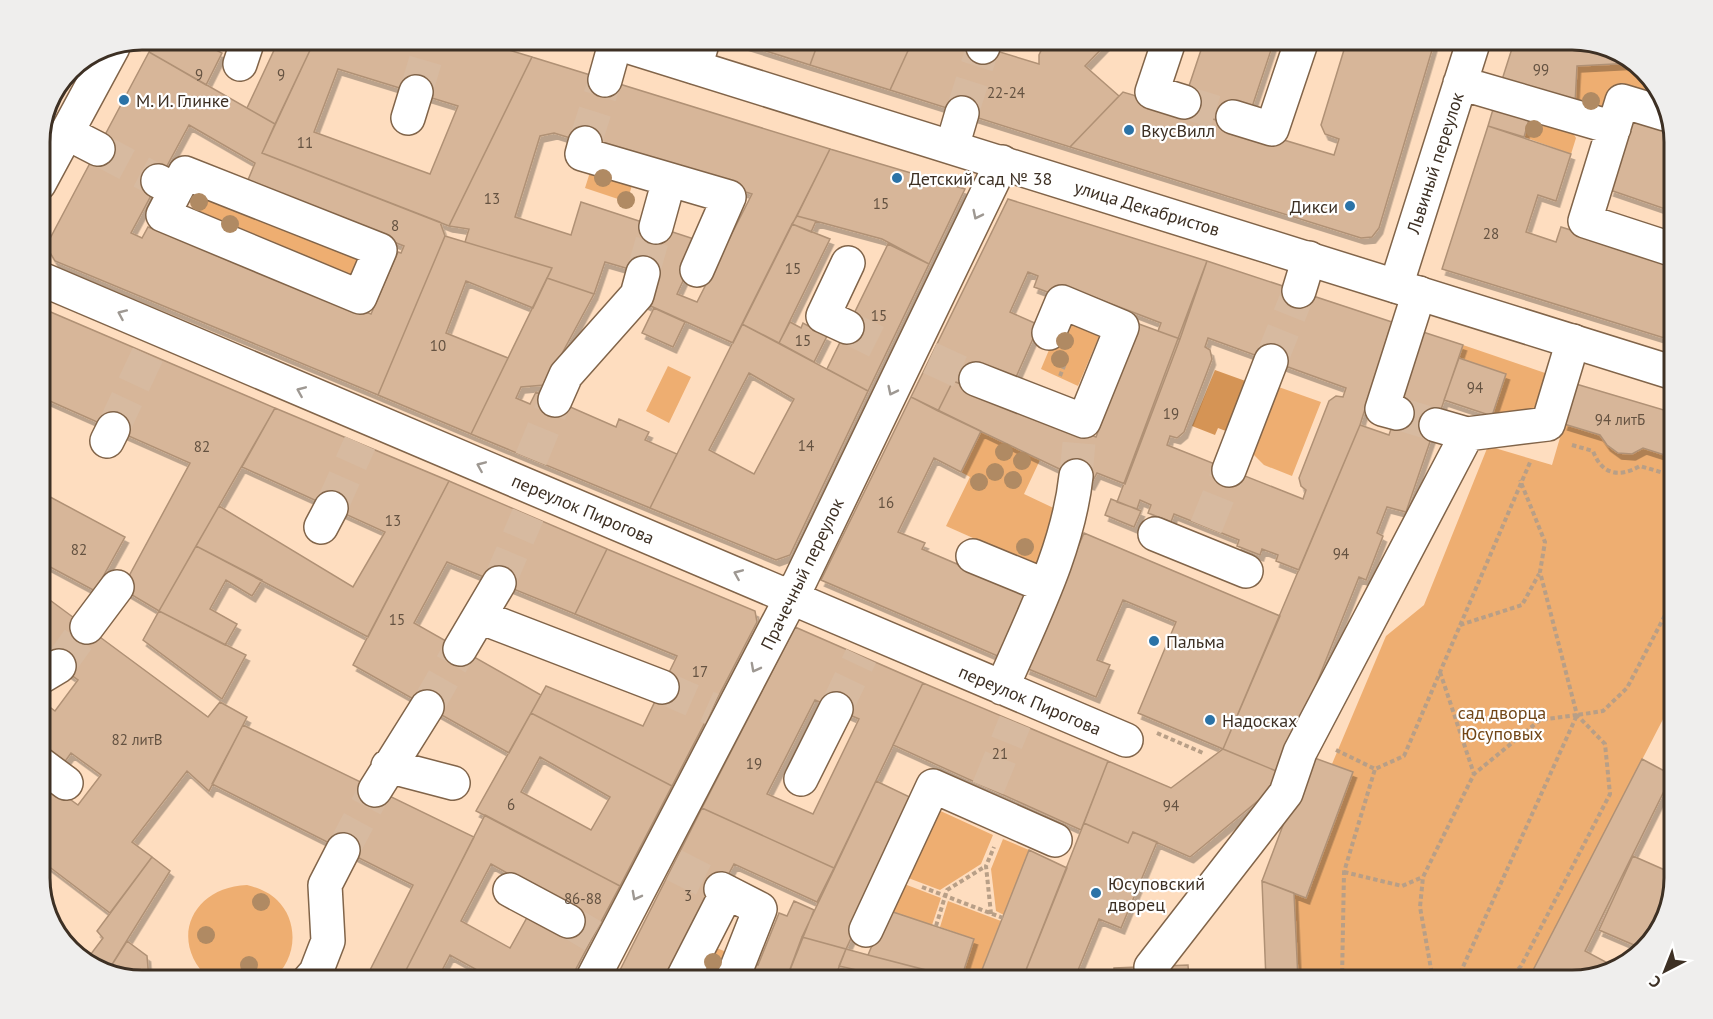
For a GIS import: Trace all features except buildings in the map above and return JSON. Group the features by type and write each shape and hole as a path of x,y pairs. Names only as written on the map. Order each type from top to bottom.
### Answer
{"street":[{"path":"604,80 613,50"},
{"name":"улица Декабристов","path":"663,50 698,55 952,147 1663,370"},
{"path":"1166,50 1152,92 1184,102"},
{"path":"1233,117 1272,129 1299,50"},
{"name":"Львиный переулок","path":"1396,413 1382,409 1408,290 1460,83 1470,50"},
{"path":"50,164 102,59"},
{"path":"1460,83 1614,128"},
{"path":"1659,112 1623,100 1585,221 1663,246"},
{"path":"952,147 962,113"},
{"path":"67,132 98,149"},
{"path":"585,143 582,154 729,197 697,270"},
{"name":"Прачечный переулок","path":"592,970 591,934 665,860 721,712 792,597 1002,162"},
{"path":"185,173 380,250 360,297 163,215 167,186 185,173"},
{"path":"656,227 669,180"},
{"path":"1299,291 1309,258"},
{"path":"847,327 823,316 848,263"},
{"path":"555,400 566,375 637,295 643,273"},
{"name":"переулок Пирогова","path":"50,284 153,342 365,432 529,487 792,597 867,644 1015,703 1140,736"},
{"path":"976,379 1082,426 1122,327 1062,302 1049,333"},
{"path":"1436,425 1467,434 1546,430 1573,341"},
{"path":"1228,470 1271,361"},
{"path":"1151,967 1286,793 1308,737 1467,434"},
{"path":"1015,703 1046,586 1072,511 1076,476"},
{"path":"1155,534 1201,539 1246,571"},
{"path":"973,556 1046,586"},
{"path":"460,649 499,583"},
{"path":"87,627 117,587"},
{"path":"480,617 662,687"},
{"path":"428,707 382,778 453,783"},
{"path":"801,779 836,710"},
{"path":"50,771 66,783"},
{"path":"866,930 933,786 991,804 1054,840"},
{"path":"317,970 328,941 325,885 343,850"},
{"path":"510,890 591,934"},
{"path":"687,970 724,891 760,909 736,970"}],"path":[{"path":"1342,970 1344,872 1375,769 1404,756 1520,480 1546,430 1593,451 1598,464 1613,473 1627,474 1640,466 1663,473"},
{"path":"1459,625 1522,605 1540,572 1545,542 1520,480"},
{"path":"1517,970 1610,794 1605,744 1577,715 1540,572"},
{"path":"1431,970 1420,907 1423,877 1474,774 1540,720 1603,711 1627,688 1664,618"},
{"path":"1440,671 1474,774"},
{"path":"1461,970 1577,715"},
{"path":"1140,736 1203,753"},
{"path":"1308,737 1375,769"},
{"path":"991,804 986,866 991,914"},
{"path":"936,926 947,891 986,866"},
{"path":"1344,872 1402,886 1423,877"},
{"path":"892,875 1003,918"}],"green space":[{"path":"1620,64 1637,76 1653,100 1612,87 1603,112 1575,104 1577,66"},
{"path":"1530,116 1570,128 1576,138 1571,154 1524,137"},
{"path":"591,169 633,182 627,202 585,188"},
{"path":"197,193 359,255 349,279 194,213 192,203"},
{"path":"1062,319 1100,334 1078,386 1041,369"},
{"path":"1463,345 1548,374 1535,411 1492,416 1506,374 1459,358"},
{"path":"668,366 691,377 669,423 646,411"},
{"path":"1273,385 1321,402 1292,476 1264,465 1253,454"},
{"name":"сад дворца Юсуповых","path":"1564,424 1600,435 1613,450 1618,452 1630,453 1643,448 1663,455 1664,718 1533,970 1298,970 1294,893 1305,898 1352,772 1332,764 1386,636 1424,605 1488,446 1552,465"},
{"path":"981,431 1040,460 1024,494 1062,512 1038,567 946,526 970,477 961,472"},
{"path":"934,808 993,835 981,864 940,890 903,876"},
{"path":"1003,839 1029,850 1004,915 996,911 991,869"},
{"path":"899,882 941,898 932,925 887,910"},
{"path":"247,885 259,889 277,900 284,909 292,930 292,942 290,953 281,970 201,970 197,965 190,949 188,933 192,919 200,906 212,895 228,888"},
{"path":"948,901 1001,921 982,970 964,970 974,939 940,927"},
{"path":"709,945 729,953 722,970 695,970"}],"shaded area":[{"path":"1215,370 1251,383 1231,433 1218,428 1215,435 1192,426"}],"tunnel":[{"path":"416,92 429,50"},
{"path":"962,113 982,50"},
{"path":"585,143 605,80"},
{"path":"1184,102 1233,117"},
{"path":"98,149 158,181"},
{"path":"643,273 656,227"},
{"path":"1271,361 1299,291"},
{"path":"847,327 889,348"},
{"path":"113,429 148,354"},
{"path":"930,358 976,379"},
{"path":"531,459 555,400"},
{"path":"1397,413 1436,425"},
{"path":"1076,476 1080,431"},
{"path":"331,508 360,443"},
{"path":"1206,527 1229,470"},
{"path":"499,583 528,515"},
{"path":"59,666 87,627"},
{"path":"427,707 460,649"},
{"path":"836,709 861,656"},
{"path":"662,687 712,709"},
{"path":"988,788 1015,722"},
{"path":"343,850 375,790"},
{"path":"674,865 721,889"},
{"path":"568,921 593,936"}],"place":[{"name":"М. И. Глинке","path":"124,100"},
{"name":"ВкусВилл","path":"1129,130"},
{"name":"Детский сад № 38","path":"897,178"},
{"name":"Дикси","path":"1350,206"},
{"name":"Пальма","path":"1154,641"},
{"name":"Надосках","path":"1210,720"},
{"name":"Юсуповский дворец","path":"1096,893"}]}
